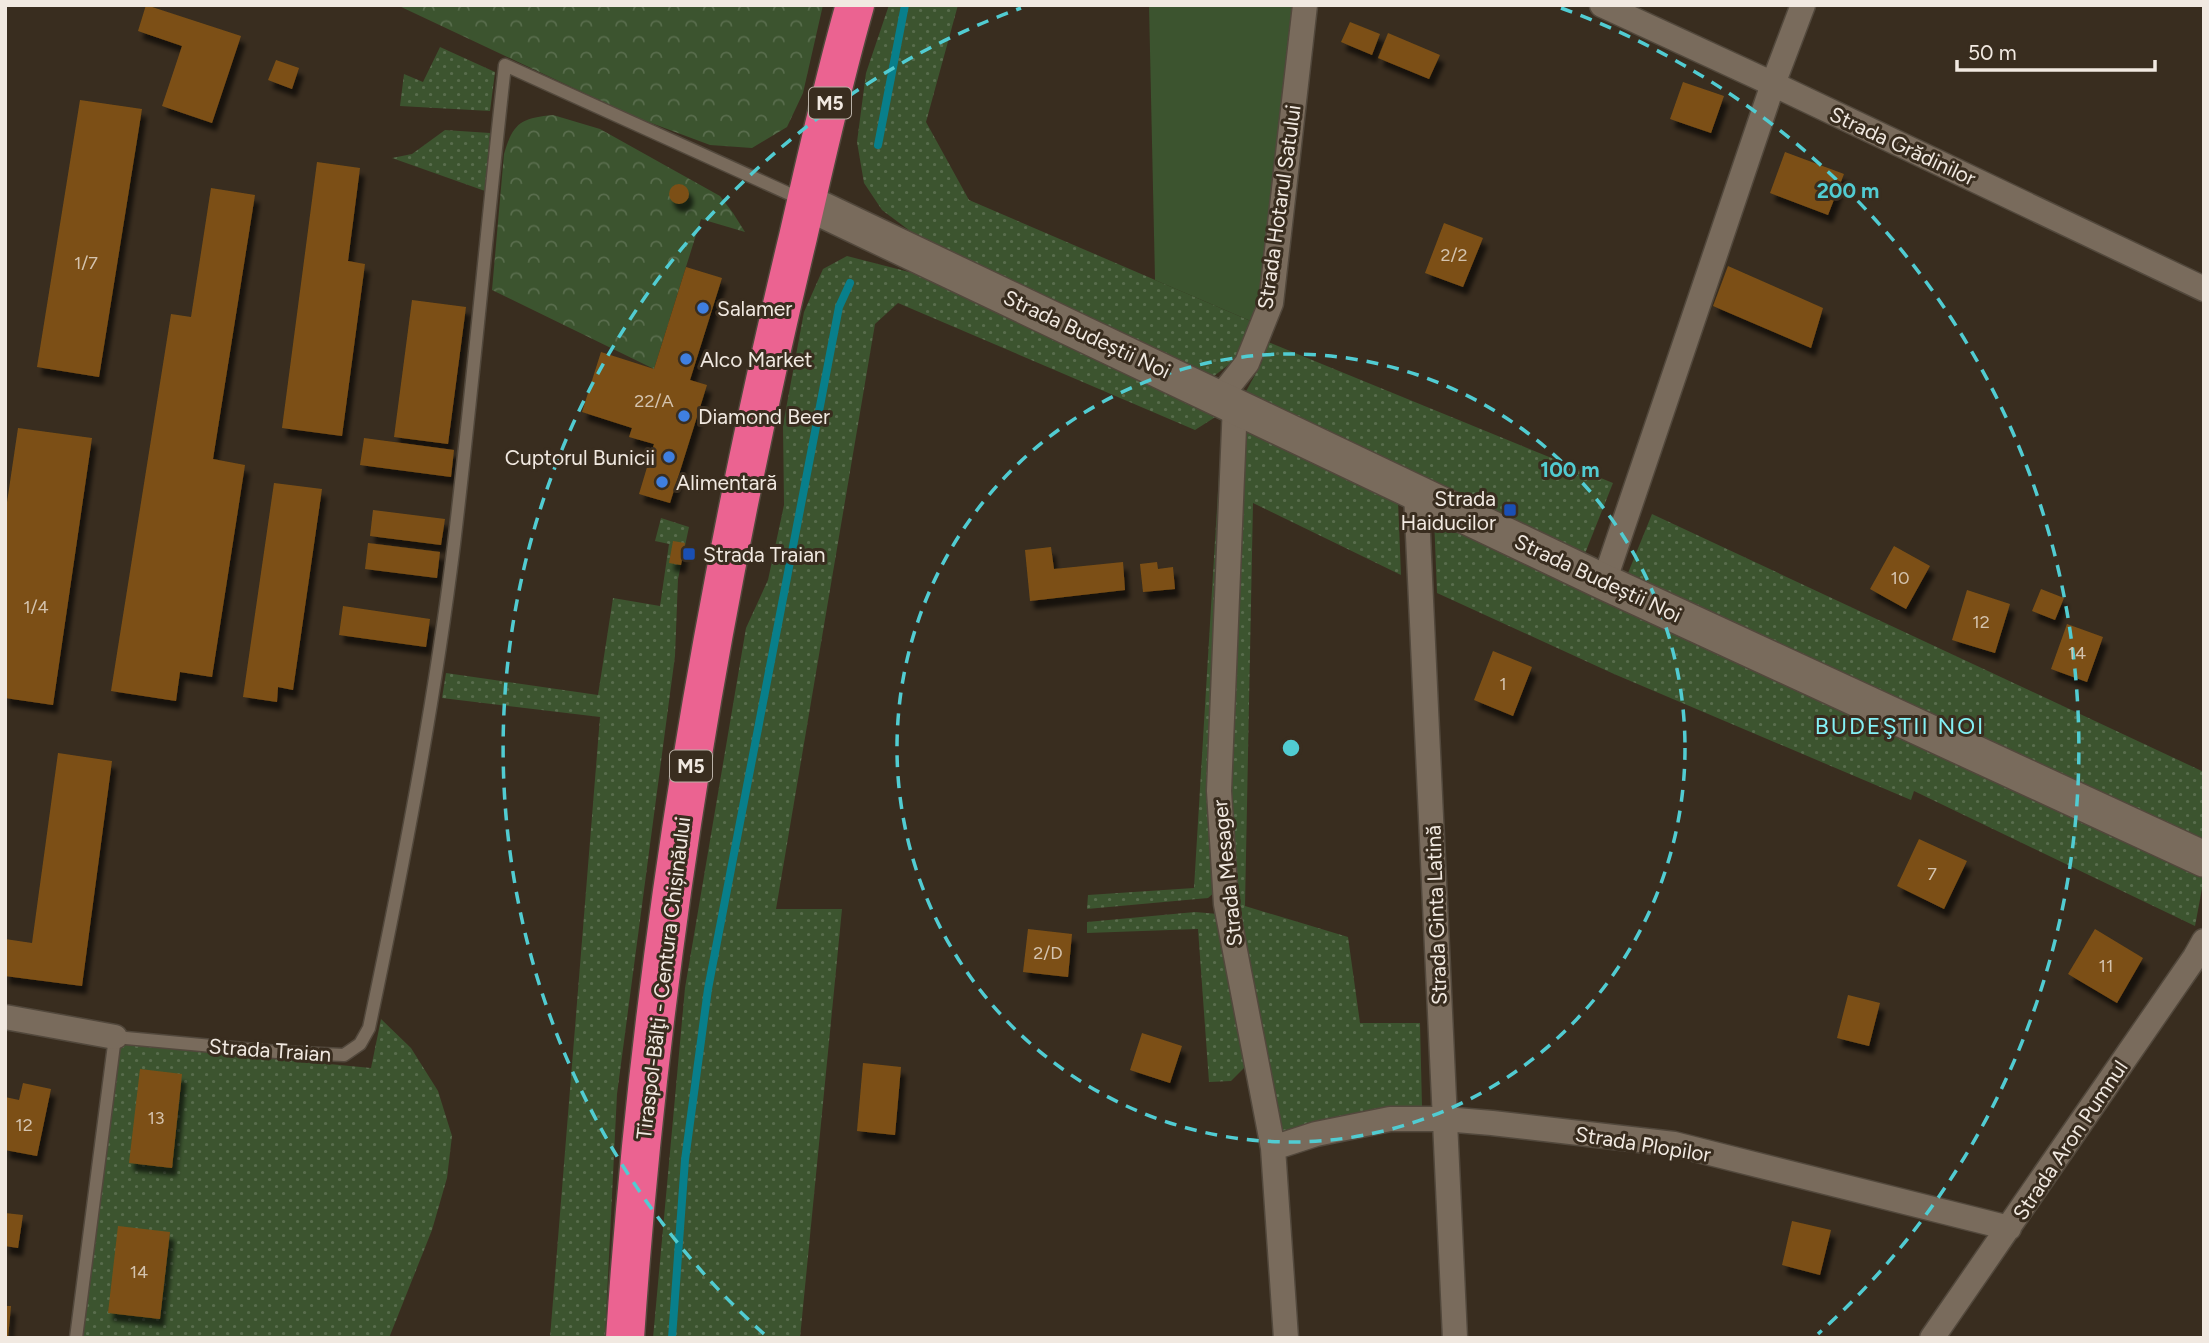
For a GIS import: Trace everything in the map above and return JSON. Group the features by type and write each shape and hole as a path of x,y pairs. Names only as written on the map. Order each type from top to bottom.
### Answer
{"highway":[{"name":"Tiraspol-Bălţi - Centura Chișinăului","path":"625,1338 653,1037 689,779 733,530 770,354 855,5"}],"street":[{"name":"Strada Hotarul Satului","path":"1227,400 1247,363 1271,303 1305,5"},
{"name":"Strada Grădinilor","path":"1602,5 2204,289"},
{"path":"1604,582 1773,84 1803,5"},
{"name":"Strada Budeștii Noi","path":"806,202 1227,400 1604,582 2204,859"},
{"name":"Strada Mesager","path":"1227,400 1219,791 1226,904 1273,1148 1286,1338"},
{"name":"Strada Ginta Latină","path":"1416,492 1433,814 1455,1338"},
{"name":"Strada Aron Pumnul","path":"1932,1338 2204,941"},
{"name":"Strada Traian","path":"5,1017 116,1037"},
{"name":"Strada Plopilor","path":"1273,1148 1316,1134 1390,1119 1444,1119 1674,1144 2009,1228"}],"lane":[{"name":"Strada Traian","path":"116,1037 276,1052 344,1055 360,1044 369,1028 398,894 454,543 505,65 806,202"},
{"path":"76,1338 116,1037"}],"green space":[{"path":"397,5 823,5 803,93 787,127 752,148 710,145 635,117"},
{"path":"889,5 958,5 926,122 969,200 1253,322 1235,360 1210,379 930,246 882,210 864,183 857,142 866,73"},
{"path":"1149,5 1298,5 1263,297 1253,322 1155,280"},
{"path":"440,47 495,72 490,111 400,106 404,74 423,82"},
{"path":"553,115 600,129 720,196 745,232 701,219 654,369 492,290 507,144 515,129 526,120"},
{"path":"445,130 490,133 485,191 392,158 412,154"},
{"path":"847,256 913,273 1217,416 1195,430 898,303 875,324 776,909 842,909 800,1338 653,1338 685,988 746,628 768,580 784,505 783,425 804,312 823,269"},
{"path":"1268,342 1613,483 1584,556 1244,395 1261,364"},
{"path":"1243,428 1398,500 1401,575 1253,503 1245,906 1348,937 1360,1023 1420,1023 1422,1107 1282,1137 1234,906 1225,791"},
{"path":"1220,458 1226,462 1216,891 1208,898 1087,909 1088,895 1194,888"},
{"path":"1652,514 2204,772 2204,845 1626,578"},
{"path":"1434,517 2204,878 2195,926 1914,791 1911,800 1614,674 1437,593"},
{"path":"661,518 689,527 678,579 675,656 617,1094 605,1338 550,1338 600,717 442,698 446,673 598,695 613,598 660,606 669,544 655,541"},
{"path":"1195,912 1218,914 1249,1063 1231,1081 1209,1082 1198,929 1087,933 1087,922"},
{"path":"381,1019 411,1048 438,1091 452,1136 447,1178 432,1230 389,1338 82,1338 121,1044 371,1068"}],"building":[{"path":"146,5 241,36 212,123 162,106 182,46 138,31"},
{"path":"1350,22 1380,34 1372,55 1341,42"},
{"path":"1388,33 1440,55 1429,79 1378,58"},
{"path":"276,60 299,68 292,89 268,80"},
{"path":"1683,82 1724,96 1711,133 1670,119"},
{"path":"80,100 142,109 99,377 37,367"},
{"path":"1785,152 1844,174 1828,215 1770,193"},
{"path":"317,162 360,168 348,261 365,264 342,436 282,428"},
{"path":"675,184 683,184 689,194 683,204 675,204 669,198 669,190"},
{"path":"211,188 255,195 213,459 245,465 212,677 180,672 176,701 111,691 171,314 191,317"},
{"path":"1444,223 1483,238 1463,287 1425,273"},
{"path":"1728,266 1823,308 1811,348 1713,306"},
{"path":"686,267 722,278 690,380 707,385 670,503 639,494 654,444 629,437 632,428 582,412 601,352 654,369"},
{"path":"412,300 466,307 448,444 394,437"},
{"path":"18,428 92,438 53,705 5,698 5,516"},
{"path":"364,438 454,450 451,477 360,465"},
{"path":"274,483 322,489 293,690 278,687 277,702 243,697"},
{"path":"373,510 445,519 441,545 370,536"},
{"path":"673,541 685,543 681,565 669,563"},
{"path":"368,543 440,552 437,578 365,569"},
{"path":"1894,546 1930,566 1906,609 1870,589"},
{"path":"1051,547 1054,569 1123,562 1125,590 1030,601 1025,550"},
{"path":"1157,562 1158,569 1173,567 1175,589 1143,592 1140,564"},
{"path":"2041,589 2064,598 2055,620 2032,611"},
{"path":"1967,590 2010,604 1995,653 1952,640"},
{"path":"343,606 430,619 426,647 339,635"},
{"path":"2067,624 2103,637 2087,682 2051,669"},
{"path":"1493,651 1532,667 1513,716 1474,700"},
{"path":"58,753 112,761 82,986 5,976 5,939 32,943"},
{"path":"1919,839 1967,861 1944,909 1897,886"},
{"path":"1028,929 1072,934 1068,977 1023,972"},
{"path":"2095,929 2143,958 2117,1003 2068,974"},
{"path":"1848,995 1880,1003 1869,1046 1837,1038"},
{"path":"1142,1033 1182,1046 1170,1083 1130,1070"},
{"path":"863,1063 901,1067 895,1135 857,1131"},
{"path":"140,1069 182,1074 172,1168 129,1163"},
{"path":"23,1083 51,1089 37,1156 5,1150 5,1097 19,1100"},
{"path":"5,1213 23,1215 18,1248 5,1246"},
{"path":"1792,1221 1831,1230 1820,1275 1782,1265"},
{"path":"118,1226 170,1232 160,1319 108,1313"},
{"path":"5,1306 11,1306 8,1338 5,1338"}],"waterway":[{"path":"878,145 905,5"},
{"path":"672,1338 685,1160 708,989 839,307 850,283"}],"place":[{"name":"Salamer","path":"703,308"},
{"name":"Alco Market","path":"686,359"},
{"name":"Diamond Beer","path":"684,416"},
{"name":"Cuptorul Bunicii","path":"669,457"},
{"name":"Alimentară","path":"662,482"},
{"name":"Strada Haiducilor","path":"1510,510"},
{"name":"Strada Traian","path":"689,554"}],"district":[{"name":"BUDEŞTII NOI","path":"1900,726"}]}
